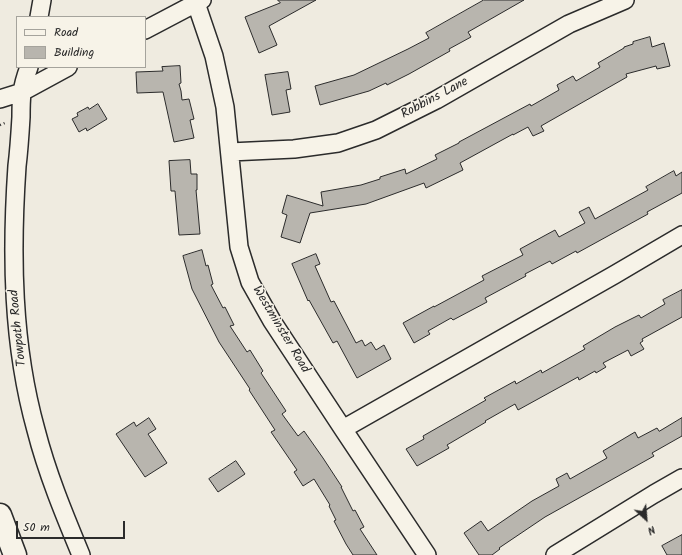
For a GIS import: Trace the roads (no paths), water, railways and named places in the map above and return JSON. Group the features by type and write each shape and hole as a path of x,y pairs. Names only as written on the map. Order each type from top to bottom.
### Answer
{"highway":[{"path":"0,514 15,555"}],"street":[{"path":"39,16 42,0"},
{"name":"Robbins Lane","path":"230,152 294,149 338,143 376,130 436,100 569,24 625,0"},
{"path":"146,29 199,2"},
{"name":"Westminster Road","path":"199,2 214,56 225,107 239,247 250,282 272,321 427,555"},
{"name":"Towpath Road","path":"29,68 22,92 15,199 14,292 20,348 26,387 35,429 64,513 81,555"},
{"path":"0,99 22,92 66,68"},
{"path":"343,429 682,235"},
{"path":"555,555 682,478"}]}
